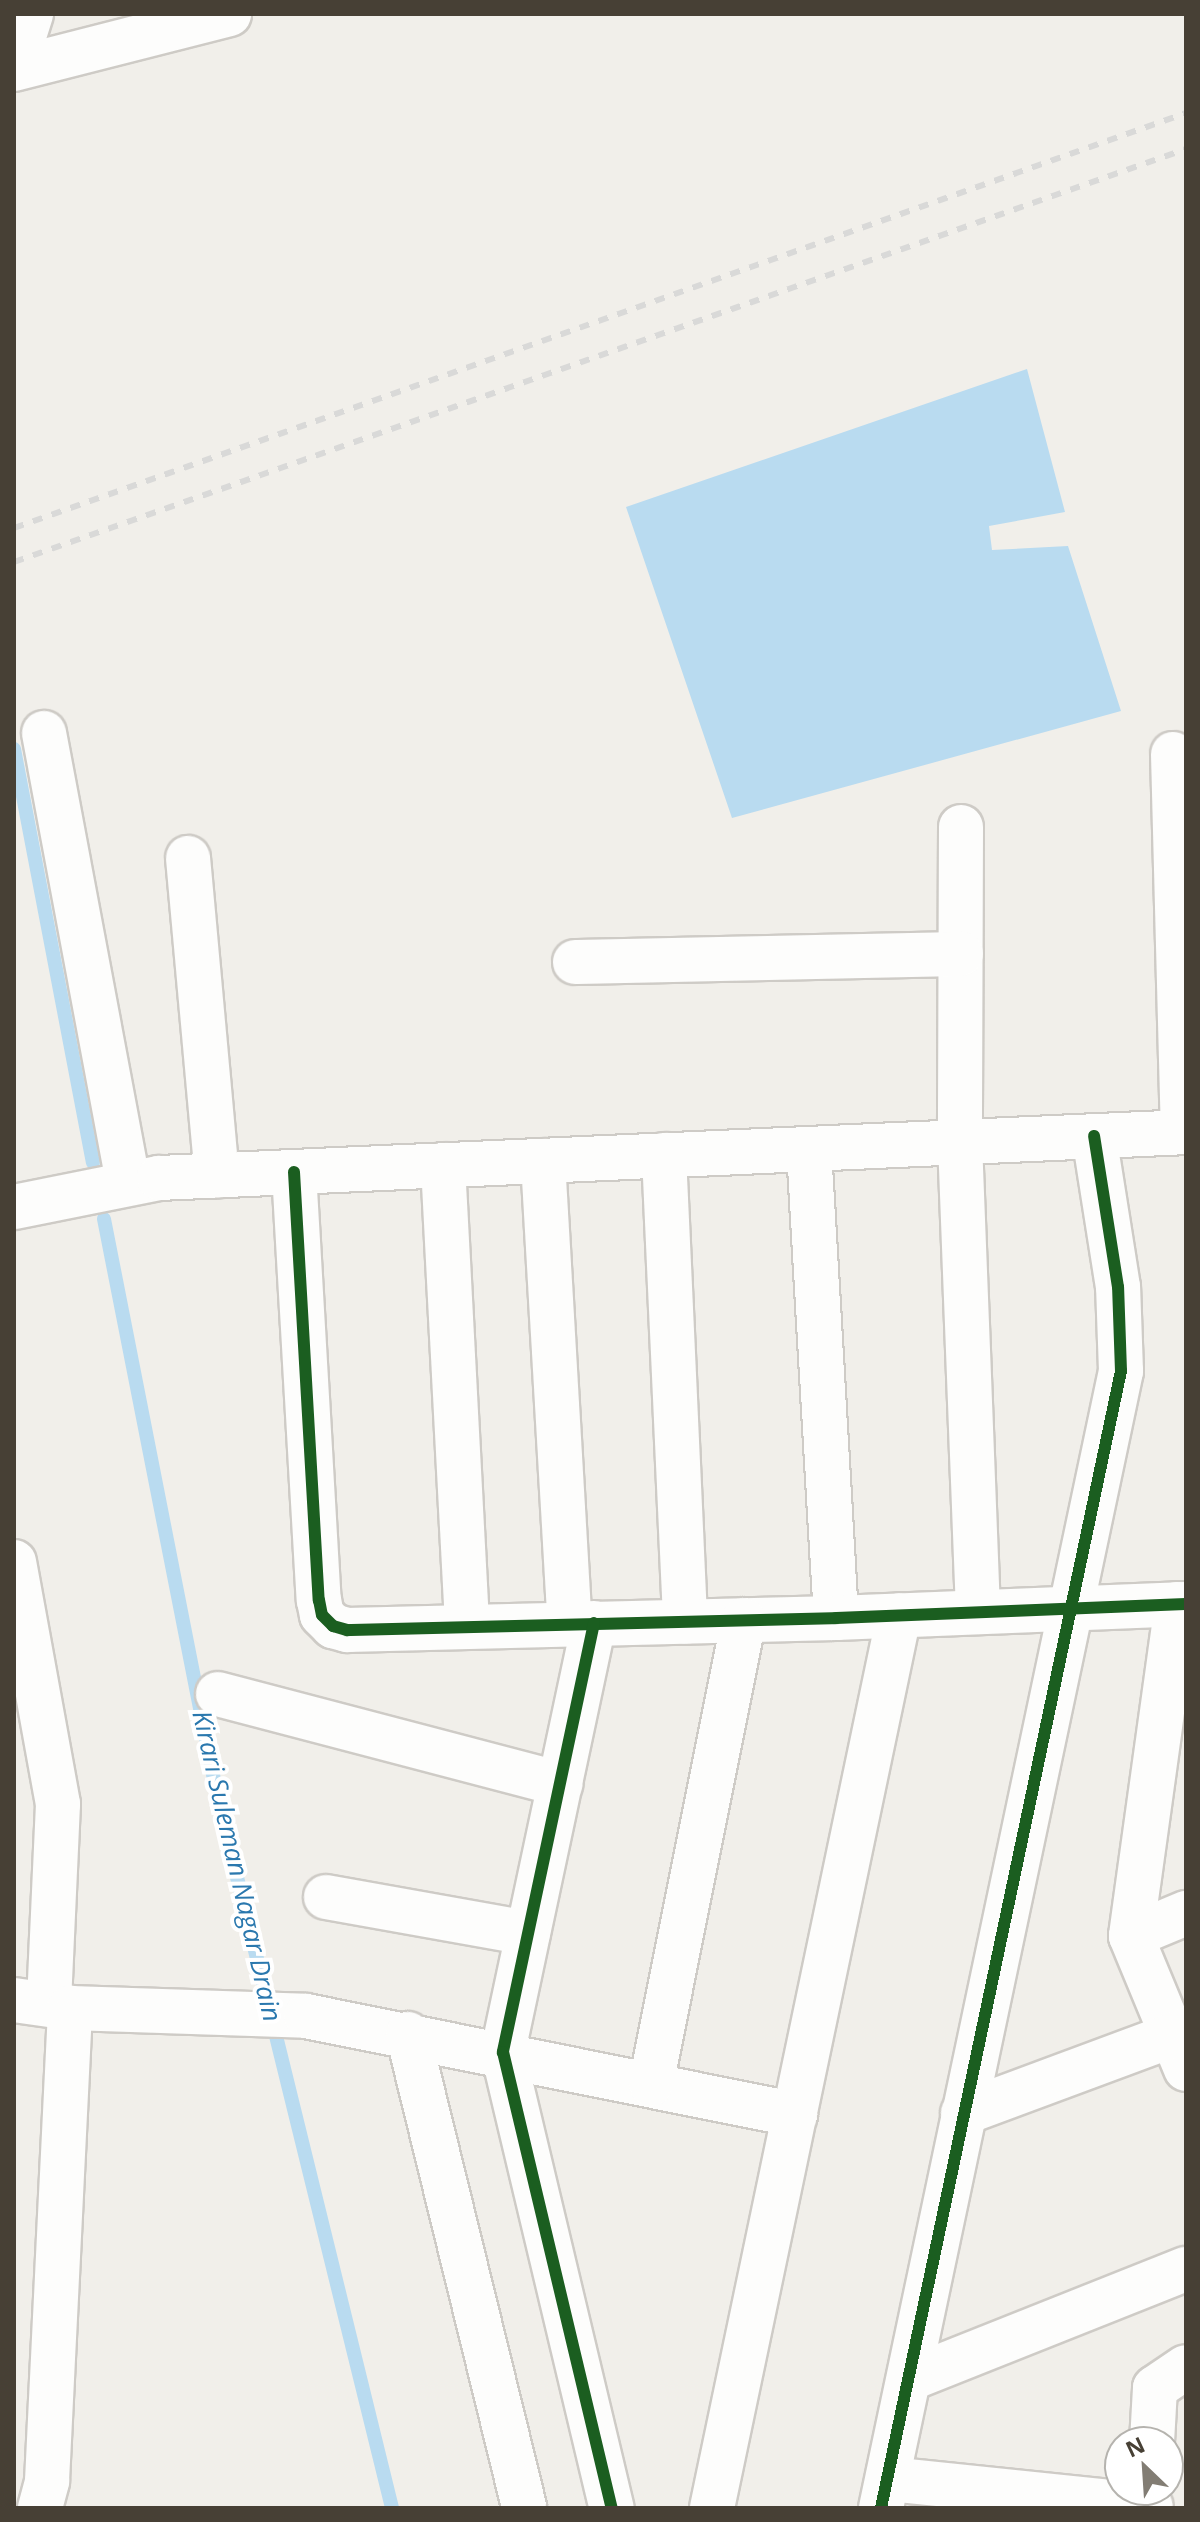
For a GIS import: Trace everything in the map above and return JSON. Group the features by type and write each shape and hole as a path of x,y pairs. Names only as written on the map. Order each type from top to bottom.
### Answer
{"street":[{"path":"14,68 31,14"},
{"path":"14,68 135,26 229,14"},
{"path":"44,733 128,1183"},
{"path":"14,1207 128,1183 217,1176 1185,1132 1173,754"},
{"path":"961,827 960,1142 978,1612"},
{"path":"188,858 217,1176"},
{"path":"575,962 961,954"},
{"path":"1094,1136 1118,1287 1121,1371 1074,1608 963,2113 885,2494 1104,2500"},
{"path":"809,1149 836,1618"},
{"path":"664,1155 685,1622"},
{"path":"543,1161 582,1623 560,1784 503,2052 612,2508"},
{"path":"443,1165 467,1625"},
{"path":"294,1172 322,1615 347,1630 836,1618 1182,1604 1131,1936 1181,2045 963,2113"},
{"path":"14,1562 58,1804 44,2004 47,2481 40,2508"},
{"path":"712,2508 899,1615"},
{"path":"651,2084 744,1620"},
{"path":"218,1694 560,1784"},
{"path":"326,1897 528,1933"},
{"path":"1131,1936 1186,1913"},
{"path":"44,2004 306,2016 503,2052 795,2115"},
{"path":"408,2034 524,2508"},
{"path":"909,2379 1186,2269"},
{"path":"1153,2426 1155,2388 1186,2367"}],"water":[{"path":"1027,369 1065,512 989,526 992,550 1068,546 1121,711 732,818 626,507"}],"waterway":[{"name":"Kirari Suleman Nagar Drain","path":"14,749 93,1163"},
{"name":"Kirari Suleman Nagar Drain","path":"104,1219 218,1800 392,2508"}],"railway":[{"path":"14,528 1186,113"},
{"path":"14,562 1186,149"}],"cycle path":[{"path":"881,2508 1121,1371 1118,1287 1094,1136"},
{"path":"294,1172 319,1600 322,1615 333,1626 347,1630 836,1618 1186,1604"},
{"path":"594,1623 503,2052 612,2508"}]}
